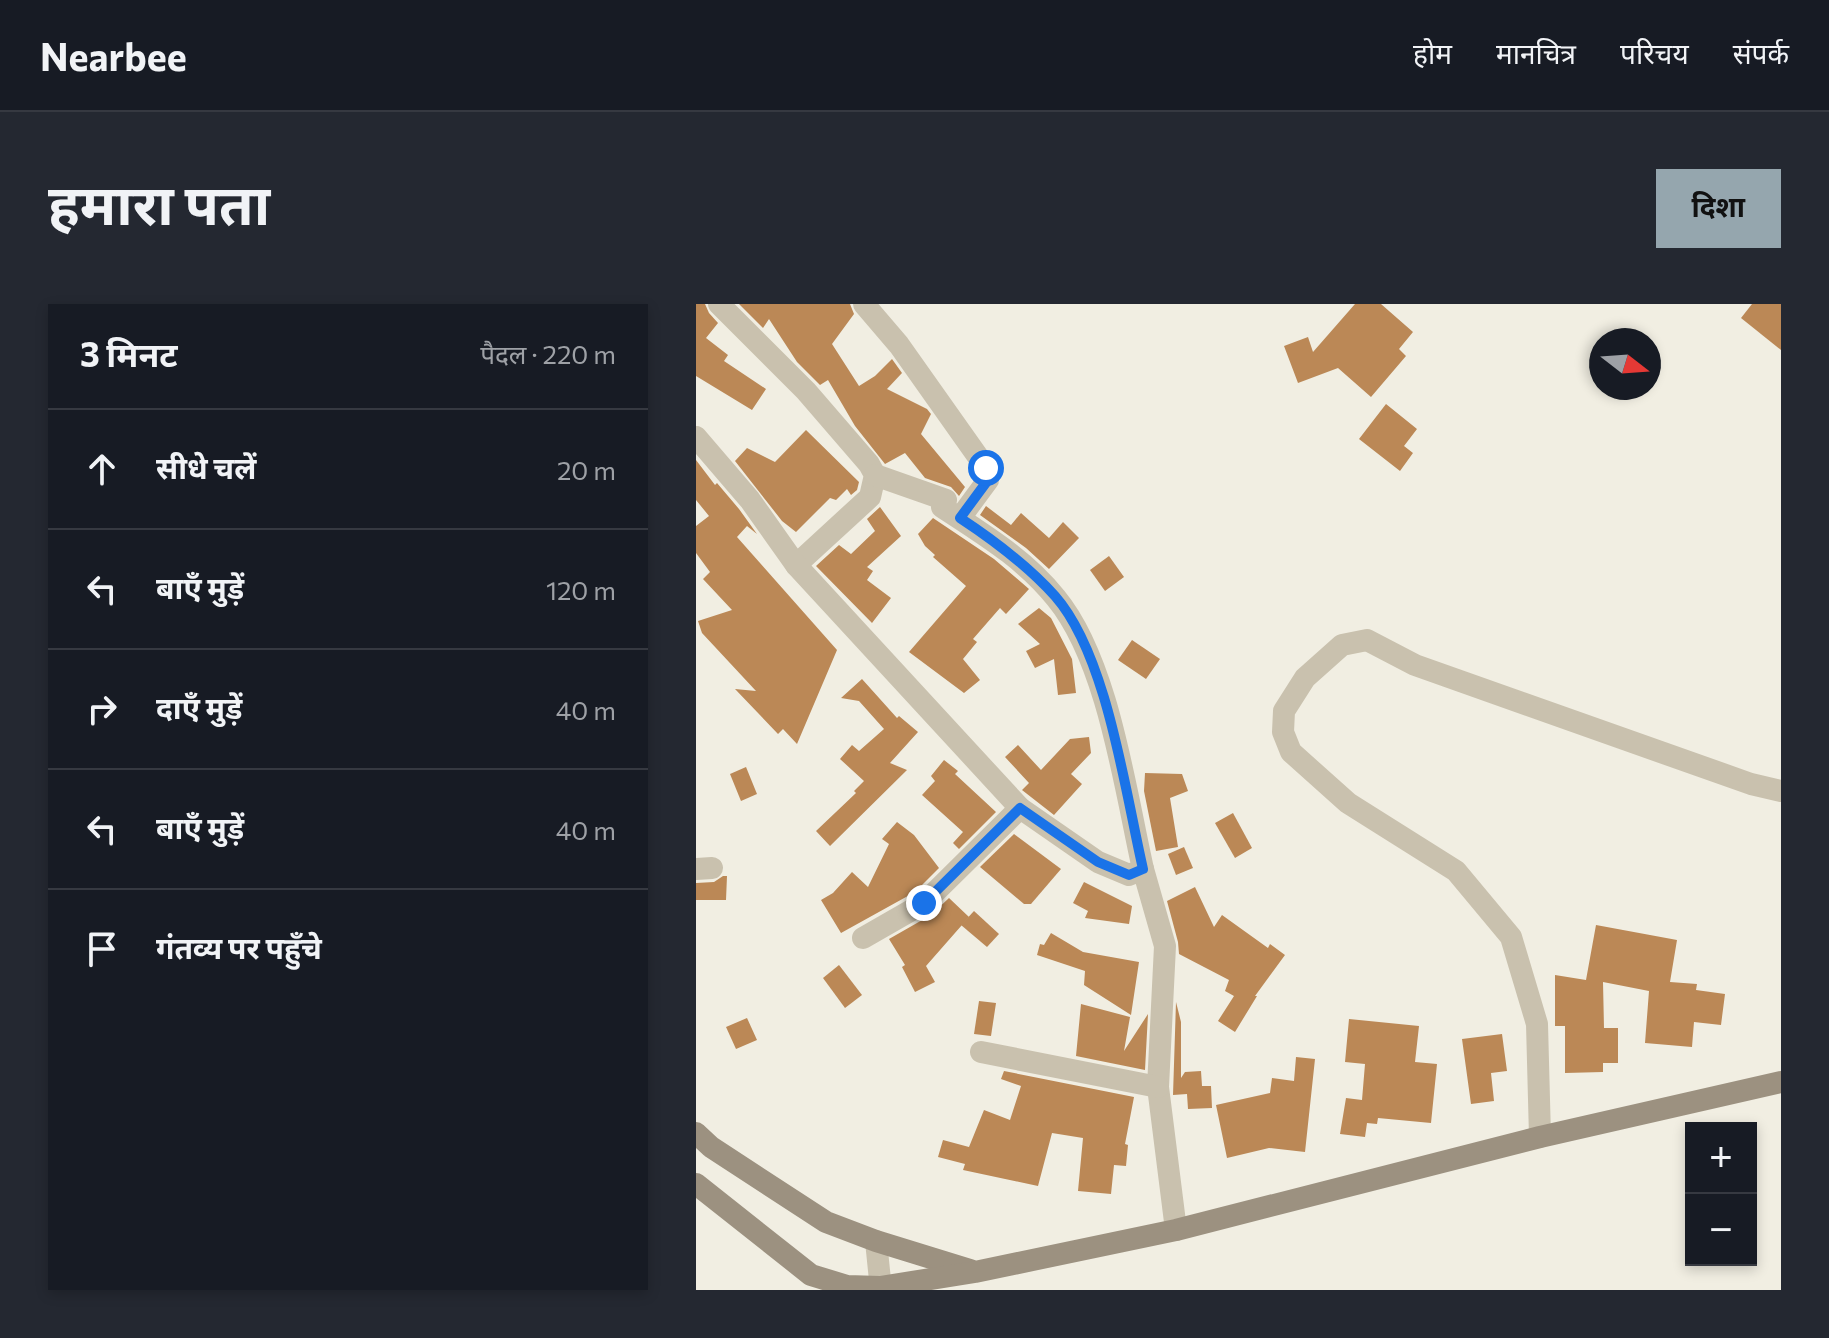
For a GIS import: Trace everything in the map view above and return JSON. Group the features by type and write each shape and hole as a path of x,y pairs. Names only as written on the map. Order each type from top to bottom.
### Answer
{"main road":[{"path":"696,1184 815,1283 880,1288 975,1272 1176,1230 1540,1137 1781,1082"},
{"path":"696,1133 711,1147 826,1222 975,1272"}],"street":[{"path":"719,304 806,391 875,475 949,508 1005,547 1056,597 1079,632 1099,679 1143,869 1165,946 1158,1087 1176,1230"},
{"path":"864,304 899,345 986,468 988,480 949,508"},
{"path":"696,437 750,500 796,565 1020,808 1098,862 1129,875 1143,869"},
{"path":"796,565 870,497 875,475"},
{"path":"1540,1137 1537,1024 1511,937 1456,871 1348,803 1291,752 1283,732 1284,711 1305,678 1342,645 1367,640 1415,665 1751,784 1781,791"},
{"path":"863,938 924,903 1020,808"},
{"path":"981,1052 1158,1087"},
{"path":"876,1241 880,1288"}],"building":[{"path":"696,304 705,304 718,323 706,338 728,355 724,361 766,389 752,410 696,376"},
{"path":"739,304 850,304 854,314 832,344 859,386 892,359 902,373 887,389 931,414 921,434 965,487 959,496 951,487 925,478 905,453 885,464 855,426 828,380 820,385 797,362 769,319 763,328"},
{"path":"1355,304 1381,304 1413,332 1399,349 1406,356 1371,397 1338,368 1298,383 1284,346 1308,337 1313,352"},
{"path":"1752,304 1781,304 1781,350 1741,318"},
{"path":"1386,404 1417,429 1404,446 1413,453 1400,471 1359,439"},
{"path":"806,430 859,482 857,490 851,495 847,489 836,500 830,498 796,532 782,521 735,461 747,448 775,462"},
{"path":"696,460 757,534 747,526 737,537 837,650 797,744 783,729 778,734 735,689 756,691 702,633 698,621 732,610 703,579 710,572 696,553 696,526 709,516 696,500"},
{"path":"986,506 1011,525 1021,513 1049,538 1063,522 1079,538 1049,569 980,515"},
{"path":"880,507 901,536 867,567 873,571 867,580 891,598 872,623 816,566 839,545 851,554 875,531 867,519"},
{"path":"933,518 994,559 1029,589 1006,614 1000,608 973,639 977,642 963,659 980,680 964,693 909,652 966,586 933,557 935,555 918,534"},
{"path":"1109,556 1124,577 1105,591 1090,570"},
{"path":"1039,608 1051,618 1072,659 1076,693 1058,695 1054,659 1035,668 1026,651 1040,644 1018,624"},
{"path":"1132,640 1160,659 1146,679 1118,660"},
{"path":"862,679 897,718 899,716 918,732 890,763 907,770 830,846 816,831 856,793 854,791 864,781 840,759 852,745 859,751 884,729 859,701 841,698"},
{"path":"1089,737 1091,753 1071,774 1082,784 1054,815 1022,790 1029,783 1005,757 1018,745 1041,770 1070,739"},
{"path":"944,760 996,812 959,849 953,843 963,832 922,795 935,781 931,776"},
{"path":"746,767 757,794 741,801 730,774"},
{"path":"1145,773 1182,774 1188,791 1170,798 1178,847 1156,851 1144,791"},
{"path":"1233,813 1252,848 1235,858 1215,823"},
{"path":"897,822 914,835 939,868 915,892 841,933 821,900 833,893 852,872 868,887 889,844 882,839"},
{"path":"1014,834 1061,869 1031,904 1024,904 980,867"},
{"path":"1184,847 1193,868 1176,875 1168,854"},
{"path":"727,876 726,900 696,900 696,883 714,882"},
{"path":"1084,882 1132,906 1129,924 1085,918 1088,911 1073,903"},
{"path":"1195,887 1214,927 1222,915 1268,948 1270,944 1285,955 1255,996 1235,1032 1218,1021 1234,996 1225,991 1229,980 1179,954 1167,901"},
{"path":"949,898 969,917 926,966 935,982 915,992 902,967 905,965 889,939 931,915"},
{"path":"974,911 999,934 987,947 961,925"},
{"path":"1596,925 1677,940 1670,982 1697,984 1696,990 1725,994 1721,1025 1694,1022 1692,1047 1645,1043 1649,991 1603,982 1604,1028 1618,1028 1618,1063 1603,1063 1603,1072 1565,1073 1565,1026 1555,1026 1555,975 1586,980"},
{"path":"1051,933 1083,952 1139,962 1131,1015 1084,985 1085,971 1037,955 1040,944 1044,945"},
{"path":"839,965 862,995 845,1008 823,978"},
{"path":"979,1001 996,1003 991,1036 974,1034"},
{"path":"1176,1002 1181,1022 1181,1078 1185,1072 1201,1071 1202,1086 1211,1086 1212,1108 1188,1109 1187,1094 1173,1095"},
{"path":"1081,1004 1130,1017 1124,1051 1148,1014 1145,1070 1076,1056"},
{"path":"747,1018 757,1040 736,1049 726,1027"},
{"path":"1349,1019 1419,1026 1415,1062 1437,1064 1431,1123 1378,1118 1377,1124 1367,1123 1365,1137 1340,1134 1346,1098 1362,1100 1365,1064 1345,1062"},
{"path":"1502,1034 1507,1071 1491,1073 1494,1101 1471,1104 1462,1039"},
{"path":"1296,1057 1315,1059 1305,1152 1269,1148 1227,1158 1216,1105 1270,1093 1272,1078 1294,1081"},
{"path":"1004,1071 1134,1097 1125,1144 1128,1145 1126,1166 1114,1165 1111,1194 1078,1191 1083,1138 1052,1133 1038,1186 963,1170 965,1164 938,1157 943,1140 969,1147 984,1110 1010,1120 1021,1086 1001,1079"}],"route":[{"path":"924,903 1020,808 1098,862 1129,875 1143,869 1099,679 1079,632 1056,597 1005,547 960,518 988,480 986,468"}]}
